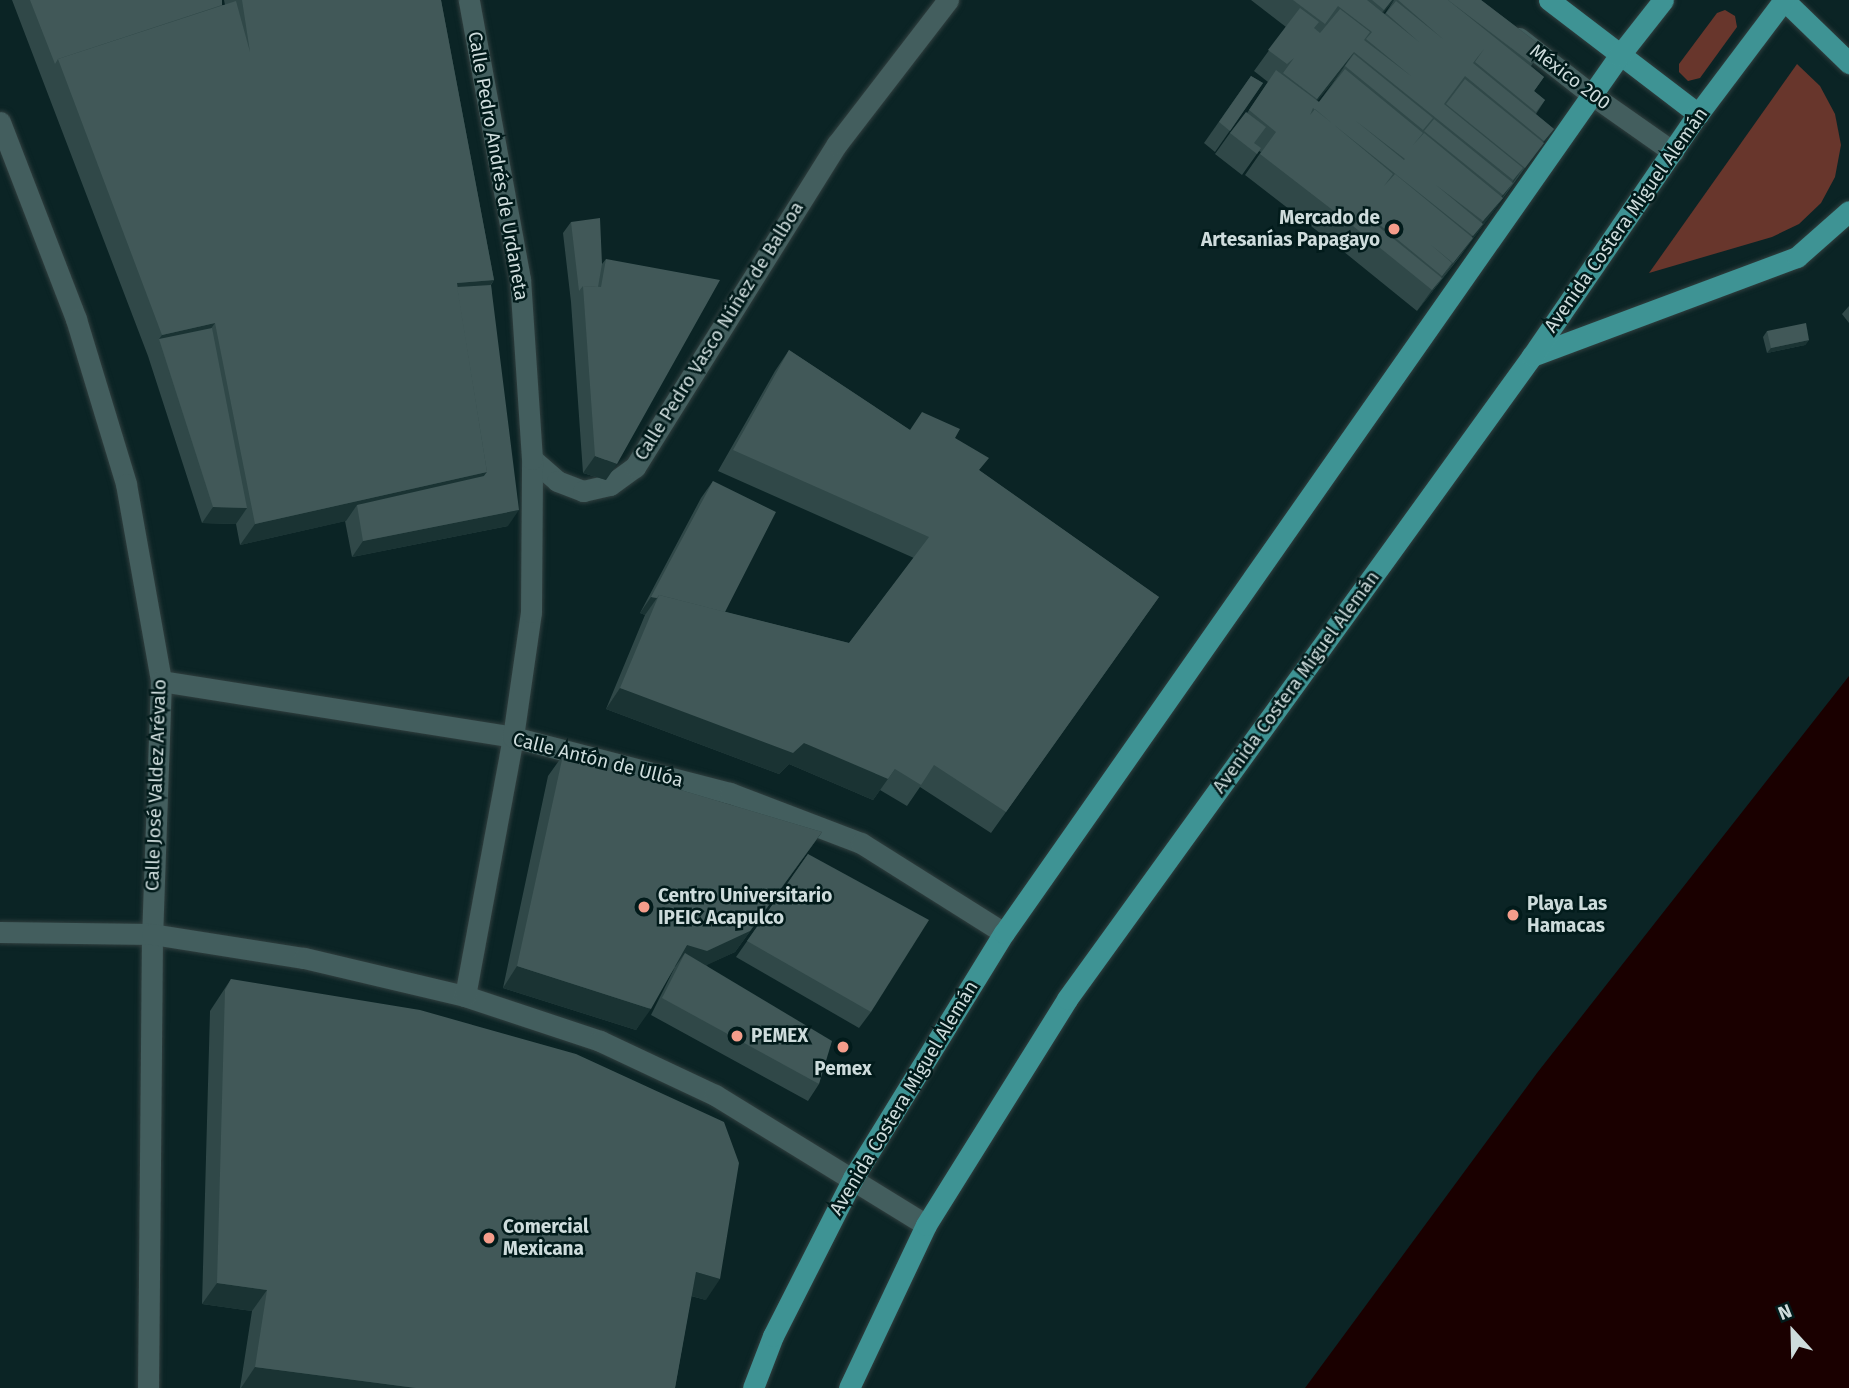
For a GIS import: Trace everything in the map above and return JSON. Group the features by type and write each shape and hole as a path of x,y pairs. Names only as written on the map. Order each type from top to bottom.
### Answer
{"main road":[{"path":"1549,0 1698,114"},
{"name":"Avenida Costera Miguel Alemán","path":"753,1388 773,1336 853,1178 1004,933 1619,55 1663,0"},
{"path":"1784,0 1849,63"},
{"name":"Avenida Costera Miguel Alemán","path":"849,1388 926,1225 1067,999 1532,356 1698,114 1784,0"},
{"path":"1532,356 1797,257 1849,211"}],"street":[{"name":"Calle Pedro Andrés de Urdaneta","path":"469,0 520,279 532,459"},
{"name":"Calle Pedro Vasco Núñez de Balboa","path":"532,459 556,481 583,491 610,485 635,467 837,144 948,0"},
{"name":"México 200","path":"1502,25 1592,95 1673,152"},
{"name":"Calle José Valdez Arévalo","path":"0,122 76,319 126,484 161,681 152,934 148,1388"},
{"path":"465,996 513,737 531,612 532,459"},
{"name":"Calle Antón de Ullóa","path":"161,681 513,737 730,793 861,843 1004,933"},
{"path":"0,932 152,934 304,958 465,996 600,1041 715,1095 926,1225"}],"shaded area":[{"path":"1725,10 1735,16 1737,27 1700,78 1688,81 1679,72 1679,64 1717,13"},
{"path":"1797,64 1820,86 1835,114 1841,145 1835,177 1821,203 1799,224 1772,237 1649,273"},
{"path":"1849,676 1849,1388 1305,1388 1537,1073"}],"building":[{"path":"30,0 222,0 222,5 58,59 55,64"},
{"path":"242,0 441,0 494,280 457,283 487,472 255,524 215,323 162,335 58,59 236,1 250,52"},
{"path":"1293,0 1367,0 1419,42 1386,13 1396,1 1443,39 1398,0 1448,0 1544,77 1534,91 1545,100 1536,112 1475,62 1484,49 1473,63 1554,129 1544,141 1465,76 1444,104 1523,168 1513,180 1354,52 1317,99 1283,73 1294,58 1287,64 1268,50 1300,8 1319,22 1314,28 1320,33 1340,9 1370,32 1364,40 1411,76 1366,39 1372,32 1338,6 1325,24"},
{"path":"1372,0 1392,0 1384,10"},
{"path":"1448,0 1481,0 1544,48 1531,63"},
{"path":"1354,54 1433,118 1423,130 1345,66"},
{"path":"1345,69 1423,133 1413,145 1424,133 1503,198 1483,221 1436,185 1483,224 1473,236 1333,124 1393,174 1384,186 1395,174 1473,238 1453,263 1430,244 1452,263 1442,276 1364,212 1368,207 1366,205 1352,225 1260,154 1276,132 1249,110 1276,70 1319,102","holes":["1356,121 1405,159 1404,160"]},
{"path":"1251,76 1263,83 1230,131 1219,122"},
{"path":"1465,79 1544,143 1525,168 1446,104"},
{"path":"1246,112 1266,127 1254,143 1261,148 1257,154 1230,133"},
{"path":"1434,119 1513,183 1503,195 1424,131"},
{"path":"1363,214 1442,278 1432,290 1353,226"},
{"path":"600,218 602,264 598,287 583,286 579,291 571,222"},
{"path":"606,259 720,280 617,464 595,456 583,286 601,287"},
{"path":"491,285 519,510 363,541 357,505 484,476 487,472 457,287"},
{"path":"1806,323 1809,340 1771,348 1767,331"},
{"path":"212,328 247,508 213,507 159,339"},
{"path":"789,350 910,430 922,412 960,429 955,438 989,458 979,470 1159,597 1006,812 934,765 921,785 895,769 888,779 804,743 793,753 620,688 659,595 849,643 929,537 733,450"},
{"path":"713,481 776,512 725,612 659,595 657,598 651,597"},
{"name":"Centro Universitario IPEIC Acapulco","path":"563,755 822,832 750,931 707,951 687,945 651,1009 517,966"},
{"path":"808,854 929,920 871,1012 747,941"},
{"path":"685,953 832,1041 819,1084 662,998"},
{"name":"Comercial Mexicana","path":"231,979 420,1010 576,1054 724,1122 739,1163 720,1279 696,1272 675,1388 416,1388 255,1367 267,1290 217,1283 225,990"}],"place":[{"name":"Mercado de Artesanías Papagayo","path":"1394,229"},
{"name":"Centro Universitario IPEIC Acapulco","path":"644,907"},
{"name":"Playa Las Hamacas","path":"1513,915"},
{"name":"PEMEX","path":"737,1036"},
{"name":"Pemex","path":"843,1047"},
{"name":"Comercial Mexicana","path":"489,1238"}]}
